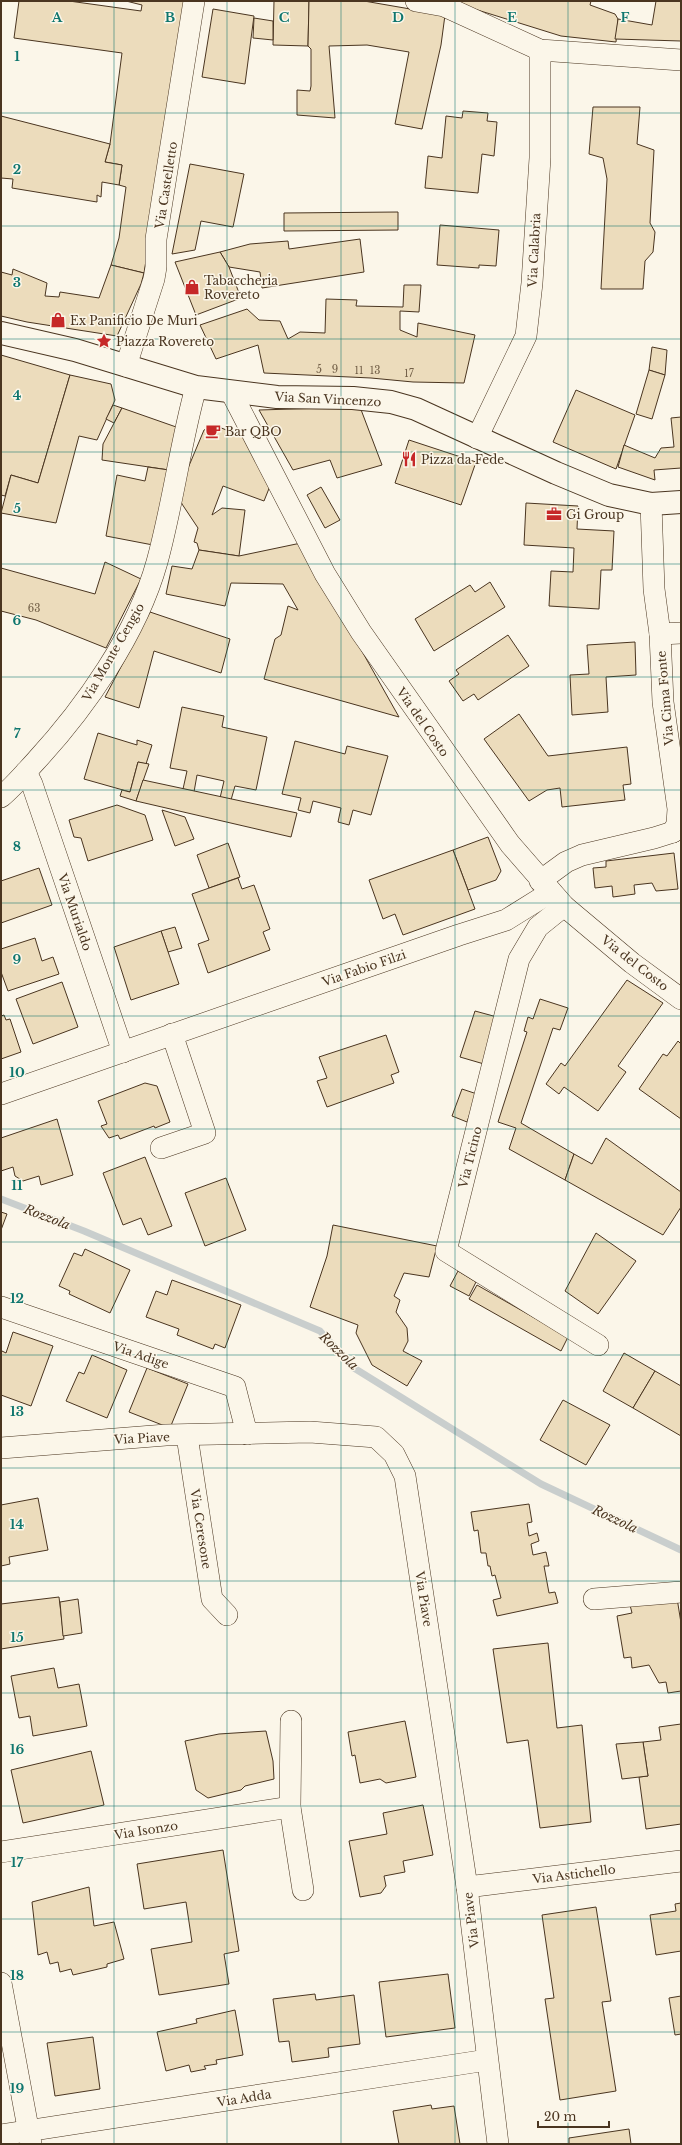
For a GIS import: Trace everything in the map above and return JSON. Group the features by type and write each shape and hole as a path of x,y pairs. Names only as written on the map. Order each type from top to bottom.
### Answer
{"street":[{"name":"Via Castelletto","path":"126,366 156,267 156,239 194,1"},
{"path":"416,1 444,6 540,50 681,60"},
{"name":"Via Calabria","path":"478,438 526,336 532,283 540,158 540,50"},
{"name":"Via San Vincenzo","path":"1,333 75,350 196,387 277,397 353,398 391,402 416,409 478,438 609,495 651,504 681,502"},
{"name":"Via Monte Cengio","path":"1,797 54,741 90,697 141,607 157,562 184,430 196,387"},
{"name":"Via del Costo","path":"231,392 325,574 361,632 510,844 552,893 632,964 681,998"},
{"name":"Via Cima Fonte","path":"651,504 654,589 660,634 663,702 678,808 677,834"},
{"name":"Via Cima Fonte","path":"660,634 681,633"},
{"name":"Via Murialdo","path":"26,772 32,784 124,1052"},
{"path":"552,893 566,862 582,855 677,834"},
{"name":"Via Fabio Filzi","path":"1,1094 506,920 552,893"},
{"name":"Via Ticino","path":"552,893 538,927 519,959 446,1251 598,1345"},
{"path":"161,1148 205,1133 172,1034"},
{"name":"Via Adige","path":"1,1307 235,1387 247,1434"},
{"name":"Via Piave","path":"1,1448 166,1435 187,1436 310,1432 376,1437 394,1454 405,1476 467,1887 498,2144"},
{"name":"Via Ceresone","path":"187,1436 212,1599 227,1615"},
{"path":"594,1599 681,1592"},
{"path":"291,1721 290,1807 303,1890"},
{"name":"Via Isonzo","path":"1,1852 290,1807"},
{"name":"Via Astichello","path":"467,1887 681,1861"},
{"path":"1,1983 30,2138"},
{"name":"Via Adda","path":"1,2136 30,2138 487,2060"}],"building":[{"path":"19,1 69,1 141,11 142,5 126,1 187,1 144,273 111,265 119,238 126,187 119,185 122,165 105,162 110,144 122,53 14,38"},
{"path":"274,1 309,1 308,46 273,45"},
{"path":"309,1 364,1 445,15 441,45 422,129 395,124 409,52 367,45 329,46 335,118 297,115 297,90 310,91 311,86 311,49 308,46"},
{"path":"456,1 591,1 590,5 615,14 618,19 616,42 561,36 455,3"},
{"path":"656,1 681,1 681,41 615,39 618,19 652,25"},
{"path":"213,9 254,16 245,84 202,77"},
{"path":"254,18 273,21 273,40 253,38"},
{"path":"593,107 640,107 637,144 654,150 650,223 655,232 653,252 645,261 643,289 601,289 607,179 603,158 589,154"},
{"path":"463,111 488,113 487,121 497,122 494,156 482,154 478,193 425,188 428,156 442,158 446,116 462,118"},
{"path":"1,116 110,144 105,162 122,165 119,185 102,182 101,197 97,195 97,202 12,188 13,179 1,178"},
{"path":"190,164 244,174 233,227 201,221 195,250 172,254"},
{"path":"398,212 398,230 284,231 284,213"},
{"path":"440,225 499,230 496,266 479,265 479,268 437,265"},
{"path":"360,239 364,272 262,288 260,272 229,267 220,252 250,244 288,241 289,249"},
{"path":"220,252 229,267 241,298 196,315 175,262"},
{"path":"111,265 144,273 141,284 117,336 27,322 1,316 1,272 12,275 13,269 47,283 45,296 59,297 60,292 99,298"},
{"path":"404,285 421,285 419,312 400,311 400,330 417,337 418,323 475,335 464,383 413,382 371,378 264,373 258,345 216,359 200,325 247,309 259,320 280,321 288,339 300,332 325,333 326,299 357,300 356,306 403,307"},
{"path":"652,347 667,350 665,375 649,370"},
{"path":"1,355 70,375 38,483 11,475 5,496 1,495"},
{"path":"649,370 665,375 652,419 636,414"},
{"path":"70,375 111,384 115,400 97,440 79,436 56,523 1,513 11,475 38,483"},
{"path":"576,390 635,415 616,469 553,442"},
{"path":"113,405 122,408 114,423 106,419"},
{"path":"360,407 382,465 337,478 330,460 293,470 259,410"},
{"path":"122,408 179,428 169,470 102,460 103,444"},
{"path":"681,417 681,468 654,470 655,480 618,467 624,445 655,458 661,448 674,447 671,418"},
{"path":"214,425 246,438 270,486 264,501 223,486 212,515 222,508 245,510 239,556 199,550 197,543 194,542 198,528 182,504 178,492 204,430"},
{"path":"409,440 476,462 461,505 395,483"},
{"path":"148,467 169,470 153,545 106,536 117,475 145,481"},
{"path":"321,487 340,520 325,528 307,495"},
{"path":"526,503 578,506 577,529 614,531 612,570 601,570 599,609 549,606 551,571 573,572 574,548 524,545"},
{"path":"301,543 399,717 264,679 275,639 281,635 288,606 298,610 283,584 231,583 225,606 166,594 172,566 192,569 199,550 239,556"},
{"path":"105,562 141,579 106,648 36,620 1,611 1,568 95,594"},
{"path":"490,582 505,607 434,651 415,619 470,585 475,592"},
{"path":"150,612 230,639 221,673 154,651 139,708 105,697"},
{"path":"508,635 529,666 478,700 474,694 463,701 449,681 459,674 456,670"},
{"path":"635,642 636,675 606,677 608,712 572,715 570,675 589,674 587,645"},
{"path":"182,707 224,716 222,727 267,737 256,790 235,786 231,800 220,798 224,781 197,775 194,792 183,789 187,771 170,768"},
{"path":"519,714 548,756 627,747 631,784 623,785 625,800 562,807 560,788 547,790 529,801 484,739"},
{"path":"98,733 137,745 137,740 152,745 146,764 138,762 130,792 84,779"},
{"path":"295,741 345,754 347,746 388,756 371,815 353,810 349,825 338,822 341,808 313,801 310,813 298,810 301,798 282,794"},
{"path":"138,762 149,764 136,801 120,796 122,790 130,792"},
{"path":"143,780 297,813 291,837 136,801"},
{"path":"117,805 145,815 153,840 88,861 81,838 74,837 69,820"},
{"path":"162,810 185,817 194,839 175,846"},
{"path":"488,837 501,871 496,880 468,890 453,850"},
{"path":"228,843 240,877 209,888 197,855"},
{"path":"453,850 475,909 403,935 395,914 383,919 369,880"},
{"path":"674,853 678,889 656,891 652,883 634,885 635,894 613,897 612,886 595,888 593,868 606,867 606,861"},
{"path":"39,868 52,905 1,923 1,881"},
{"path":"238,878 242,889 254,885 270,929 263,932 270,950 208,973 198,944 209,940 192,894"},
{"path":"175,927 182,948 168,952 161,931"},
{"path":"161,931 179,984 131,1000 114,947"},
{"path":"35,938 42,961 53,957 59,974 8,991 1,972 1,949"},
{"path":"627,980 663,1003 618,1066 626,1072 598,1111 564,1087 559,1094 546,1084 561,1063 565,1066"},
{"path":"62,982 78,1027 33,1044 16,999"},
{"path":"540,999 568,1008 560,1030 553,1028 521,1123 574,1154 565,1180 509,1149 516,1128 498,1122 527,1032 524,1031 528,1017 533,1019"},
{"path":"475,1011 497,1017 484,1064 460,1057"},
{"path":"4,1015 6,1020 10,1019 21,1052 1,1059 1,1016"},
{"path":"386,1035 399,1072 391,1075 394,1083 327,1107 317,1081 327,1078 319,1057"},
{"path":"678,1041 681,1044 681,1119 639,1089 663,1054 667,1056"},
{"path":"145,1083 157,1086 170,1122 155,1128 154,1126 120,1139 118,1135 109,1138 101,1126 107,1124 98,1101"},
{"path":"462,1089 477,1094 467,1122 452,1116"},
{"path":"57,1119 73,1175 41,1185 39,1176 23,1181 15,1176 13,1167 1,1171 1,1138"},
{"path":"606,1138 681,1192 681,1207 663,1235 565,1180 574,1154 592,1164"},
{"path":"145,1157 172,1226 148,1235 141,1218 123,1225 103,1173"},
{"path":"226,1178 246,1230 205,1246 185,1193"},
{"path":"1,1212 7,1214 1,1230"},
{"path":"333,1225 437,1246 429,1277 404,1273 394,1296 400,1300 396,1312 407,1328 408,1341 403,1351 422,1361 407,1386 372,1365 356,1333 358,1325 310,1307 327,1256"},
{"path":"596,1233 636,1261 598,1314 565,1291"},
{"path":"85,1249 130,1270 110,1313 69,1294 70,1291 59,1286 74,1253 82,1256"},
{"path":"458,1271 476,1282 469,1296 450,1286"},
{"path":"172,1280 241,1305 225,1348 215,1344 213,1349 177,1335 179,1329 146,1317 156,1291 167,1295"},
{"path":"477,1285 568,1337 561,1351 469,1299"},
{"path":"13,1332 53,1346 31,1406 1,1395 1,1353 2,1351 6,1353"},
{"path":"624,1353 655,1371 633,1408 603,1391"},
{"path":"92,1355 127,1370 107,1418 66,1401 79,1372 84,1374"},
{"path":"147,1368 188,1384 170,1428 129,1412"},
{"path":"655,1371 681,1386 681,1436 633,1408"},
{"path":"563,1400 610,1425 586,1465 540,1440"},
{"path":"38,1498 48,1550 9,1557 10,1564 1,1566 1,1505"},
{"path":"529,1504 532,1522 527,1523 529,1536 537,1533 539,1541 531,1544 533,1555 546,1552 549,1566 544,1566 549,1593 555,1592 558,1603 497,1616 493,1600 501,1598 495,1575 492,1576 490,1566 488,1566 486,1553 481,1553 478,1530 474,1531 471,1512"},
{"path":"59,1597 64,1639 1,1649 1,1604"},
{"path":"677,1598 681,1623 681,1691 668,1693 666,1682 659,1683 649,1665 632,1668 631,1657 624,1658 617,1616 632,1613 630,1605"},
{"path":"78,1599 82,1633 63,1636 60,1602"},
{"path":"548,1643 557,1728 582,1725 591,1822 540,1828 528,1740 507,1743 493,1649"},
{"path":"54,1668 58,1688 79,1684 87,1726 33,1736 30,1716 19,1718 11,1676"},
{"path":"405,1721 416,1777 386,1783 380,1779 360,1783 355,1755 352,1756 348,1732"},
{"path":"681,1724 681,1824 646,1829 639,1777 648,1776 643,1742 661,1740 659,1727"},
{"path":"266,1731 273,1761 274,1779 245,1786 241,1790 208,1798 196,1790 185,1741 219,1734"},
{"path":"643,1742 648,1776 622,1779 616,1744"},
{"path":"91,1751 104,1805 23,1823 11,1770"},
{"path":"423,1805 433,1855 403,1861 405,1872 384,1876 386,1886 381,1893 360,1897 349,1841 387,1834 383,1813"},
{"path":"223,1850 239,1951 224,1954 229,1984 159,1995 151,1949 192,1942 186,1902 144,1909 137,1864"},
{"path":"89,1887 94,1926 114,1922 124,1959 107,1964 107,1967 73,1975 71,1969 60,1972 58,1962 50,1964 47,1952 38,1955 32,1902"},
{"path":"681,1903 681,1951 656,1955 650,1915 676,1911 675,1904"},
{"path":"596,1907 611,2001 602,2002 616,2091 560,2100 545,1999 554,1998 542,1915"},
{"path":"448,1974 455,2028 386,2037 379,1982"},
{"path":"315,1994 316,2000 354,1995 360,2044 328,2048 329,2057 292,2062 289,2041 279,2042 273,1999"},
{"path":"681,1996 681,2034 675,2035 669,1998"},
{"path":"235,2010 243,2055 216,2060 217,2064 204,2066 206,2069 191,2072 189,2065 166,2071 157,2032 197,2023 196,2019"},
{"path":"93,2037 100,2089 55,2096 47,2043"},
{"path":"431,2105 432,2109 454,2106 460,2144 399,2144 393,2111"},
{"path":"629,2129 631,2144 569,2144 569,2138"}],"waterway":[{"name":"Rozzola","path":"1,1199 84,1231 320,1331 354,1368 541,1484 681,1550"}],"place":[{"name":"Tabaccheria Rovereto","path":"192,287"},
{"name":"Ex Panificio De Muri","path":"58,320"},
{"name":"Piazza Rovereto","path":"104,341"},
{"name":"Bar QBO","path":"213,431"},
{"name":"Pizza da Fede","path":"409,459"},
{"name":"Gi Group","path":"554,514"}]}
